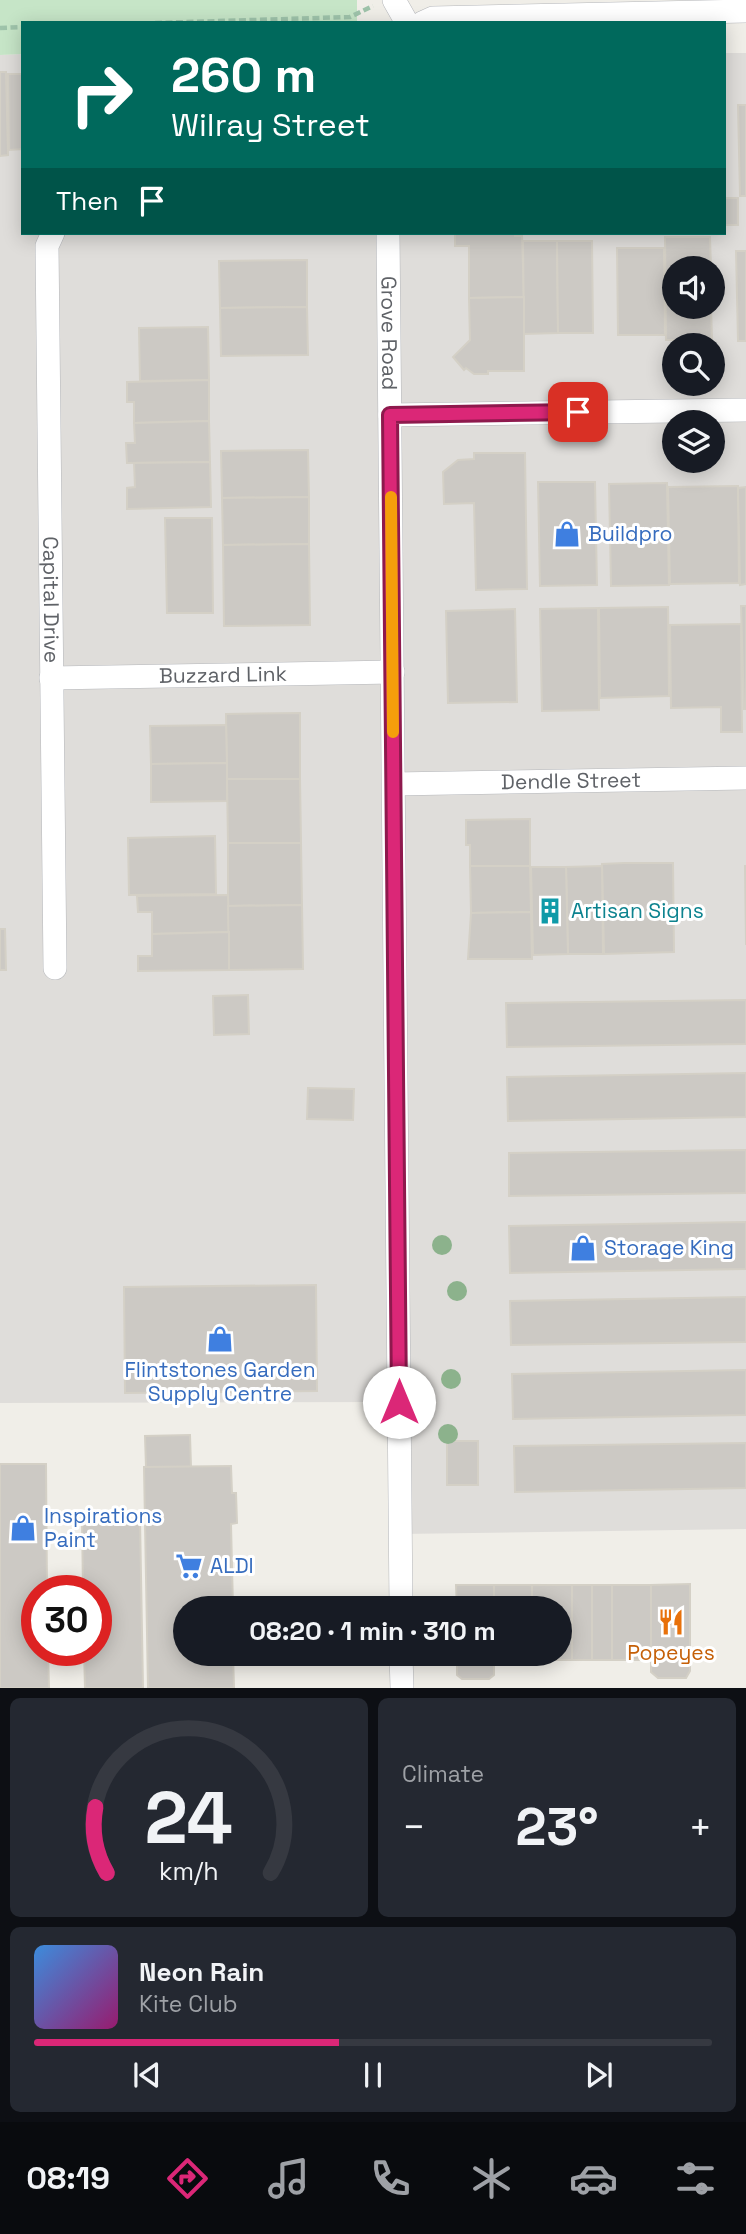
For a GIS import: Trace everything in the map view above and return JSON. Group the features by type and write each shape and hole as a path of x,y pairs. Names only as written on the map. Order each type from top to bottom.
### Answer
{"street":[{"path":"385,2 405,21"},
{"path":"426,21 433,18 668,6 746,11"},
{"name":"Capital Drive","path":"52,235 47,246 55,968"},
{"name":"Grove Road","path":"388,235 401,1596"},
{"path":"390,415 746,410"},
{"name":"Buzzard Link","path":"51,678 393,672"},
{"name":"Dendle Street","path":"394,784 746,778"},
{"path":"401,1666 402,1688"}],"path":[{"path":"220,21 350,17 385,2"},
{"path":"0,28 21,27"}],"shaded area":[{"path":"726,53 746,53 746,1529 400,1534 399,1402 0,1403 0,55 21,54 21,235 726,235"}],"green space":[{"path":"0,0 357,0 357,21 21,21 21,54 0,55"}],"building":[{"path":"0,72 6,72 8,155 0,156"},
{"path":"8,74 21,74 21,149 9,150"},
{"path":"738,105 746,105 746,196 740,196"},
{"path":"726,198 738,198 738,225 726,225"},
{"path":"455,235 522,236 524,297 469,298 469,246 455,246"},
{"path":"665,237 710,237 711,256 665,256"},
{"path":"523,241 557,241 558,333 524,334"},
{"path":"557,241 592,241 593,333 558,333"},
{"path":"617,248 664,248 662,319 665,319 665,333 618,335"},
{"path":"736,251 746,251 746,341 738,341"},
{"path":"307,260 307,307 220,308 219,261"},
{"path":"524,297 524,371 488,371 488,374 474,374 466,368 464,370 453,357 470,340 469,298"},
{"path":"307,307 308,355 221,356 220,308"},
{"path":"666,319 711,319 712,333 666,333"},
{"path":"208,327 209,380 140,381 139,328"},
{"path":"209,380 209,421 134,423 134,402 127,402 127,382"},
{"path":"209,421 210,462 127,463 126,443 135,443 134,423"},
{"path":"308,450 309,497 222,498 221,451"},
{"path":"474,453 525,453 527,589 476,590 474,503 444,504 443,472 458,460 474,459"},
{"path":"210,462 211,507 127,509 127,488 135,487 134,463"},
{"name":"Buildpro","path":"538,482 595,482 597,585 540,586"},
{"path":"667,483 669,585 611,586 609,484"},
{"path":"738,486 739,583 670,584 668,487"},
{"path":"746,487 746,584 740,585 738,488"},
{"path":"309,497 309,544 223,545 222,498"},
{"path":"165,518 212,518 213,613 167,613"},
{"path":"309,544 310,625 224,626 223,545"},
{"path":"741,606 746,606 746,709 744,709"},
{"path":"668,607 669,696 600,698 599,608"},
{"path":"598,608 599,710 542,711 540,609"},
{"path":"515,609 517,702 448,703 446,611"},
{"path":"741,624 742,732 721,732 721,707 671,708 670,625"},
{"path":"300,713 300,779 227,779 226,714"},
{"path":"226,725 227,763 151,764 150,726"},
{"path":"227,763 227,801 151,802 151,764"},
{"path":"227,779 300,779 301,843 228,843"},
{"path":"530,819 530,866 470,866 470,845 466,845 466,820"},
{"path":"215,836 216,894 129,895 128,838"},
{"path":"228,843 301,843 302,905 228,906"},
{"path":"673,863 674,952 604,954 602,864"},
{"path":"470,866 530,866 531,912 471,913"},
{"path":"602,866 603,954 568,954 566,867"},
{"path":"745,866 746,866 746,945"},
{"name":"Artisan Signs","path":"531,867 566,867 568,954 533,955"},
{"path":"228,895 229,932 152,934 152,912 138,912 137,896"},
{"path":"302,905 303,969 229,970 228,906"},
{"path":"531,912 532,959 468,959 471,913"},
{"path":"0,929 5,929 6,970 0,970"},
{"path":"229,932 229,970 138,971 138,956 152,956 152,934"},
{"path":"248,995 249,1034 214,1035 213,996"},
{"path":"746,1000 746,1044 507,1047 506,1003"},
{"path":"746,1073 746,1117 508,1121 507,1077"},
{"path":"308,1088 354,1089 353,1120 307,1119"},
{"path":"746,1150 746,1193 509,1196 509,1153"},
{"path":"746,1222 746,1269 510,1273 509,1226"},
{"name":"Flintstones Garden Supply Centre","path":"316,1285 317,1391 125,1393 124,1287"},
{"path":"746,1297 746,1342 511,1345 510,1301"},
{"path":"746,1370 746,1415 513,1419 512,1374"},
{"path":"190,1435 191,1467 146,1467 145,1436"},
{"path":"447,1441 478,1441 478,1485 447,1485"},
{"path":"746,1443 746,1488 515,1492 514,1446"},
{"name":"Inspirations Paint","path":"0,1464 46,1464 47,1575 21,1575 21,1666 48,1666 49,1688 0,1688"},
{"name":"ALDI","path":"231,1466 232,1493 236,1493 237,1523 231,1524 233,1596 173,1596 173,1666 233,1666 234,1688 148,1688 144,1467"},
{"path":"140,1519 143,1688 85,1688 84,1666 112,1666 112,1575 83,1575 82,1520"},
{"name":"Popeyes","path":"690,1584 690,1671 686,1678 658,1678 651,1672 651,1585"},
{"path":"456,1585 494,1585 494,1596 456,1596"},
{"path":"494,1585 532,1585 532,1596 494,1596"},
{"path":"532,1585 572,1585 572,1596 532,1596"},
{"path":"572,1585 592,1585 592,1660 572,1660"},
{"path":"592,1585 612,1585 612,1660 592,1660"},
{"path":"612,1585 651,1585 651,1660 612,1660"},
{"path":"457,1666 494,1666 494,1675 489,1679 462,1679 457,1675"}],"slow traffic":[{"path":"391,497 393,732"}],"place":[{"name":"Buildpro","path":"567,534"},
{"name":"Artisan Signs","path":"550,911"},
{"name":"Storage King","path":"583,1248"},
{"name":"Flintstones Garden Supply Centre","path":"220,1339"},
{"name":"Inspirations Paint","path":"23,1528"},
{"name":"ALDI","path":"189,1566"},
{"name":"Popeyes","path":"671,1622"}],"route":[{"path":"399,1402 390,415 578,412"}]}
